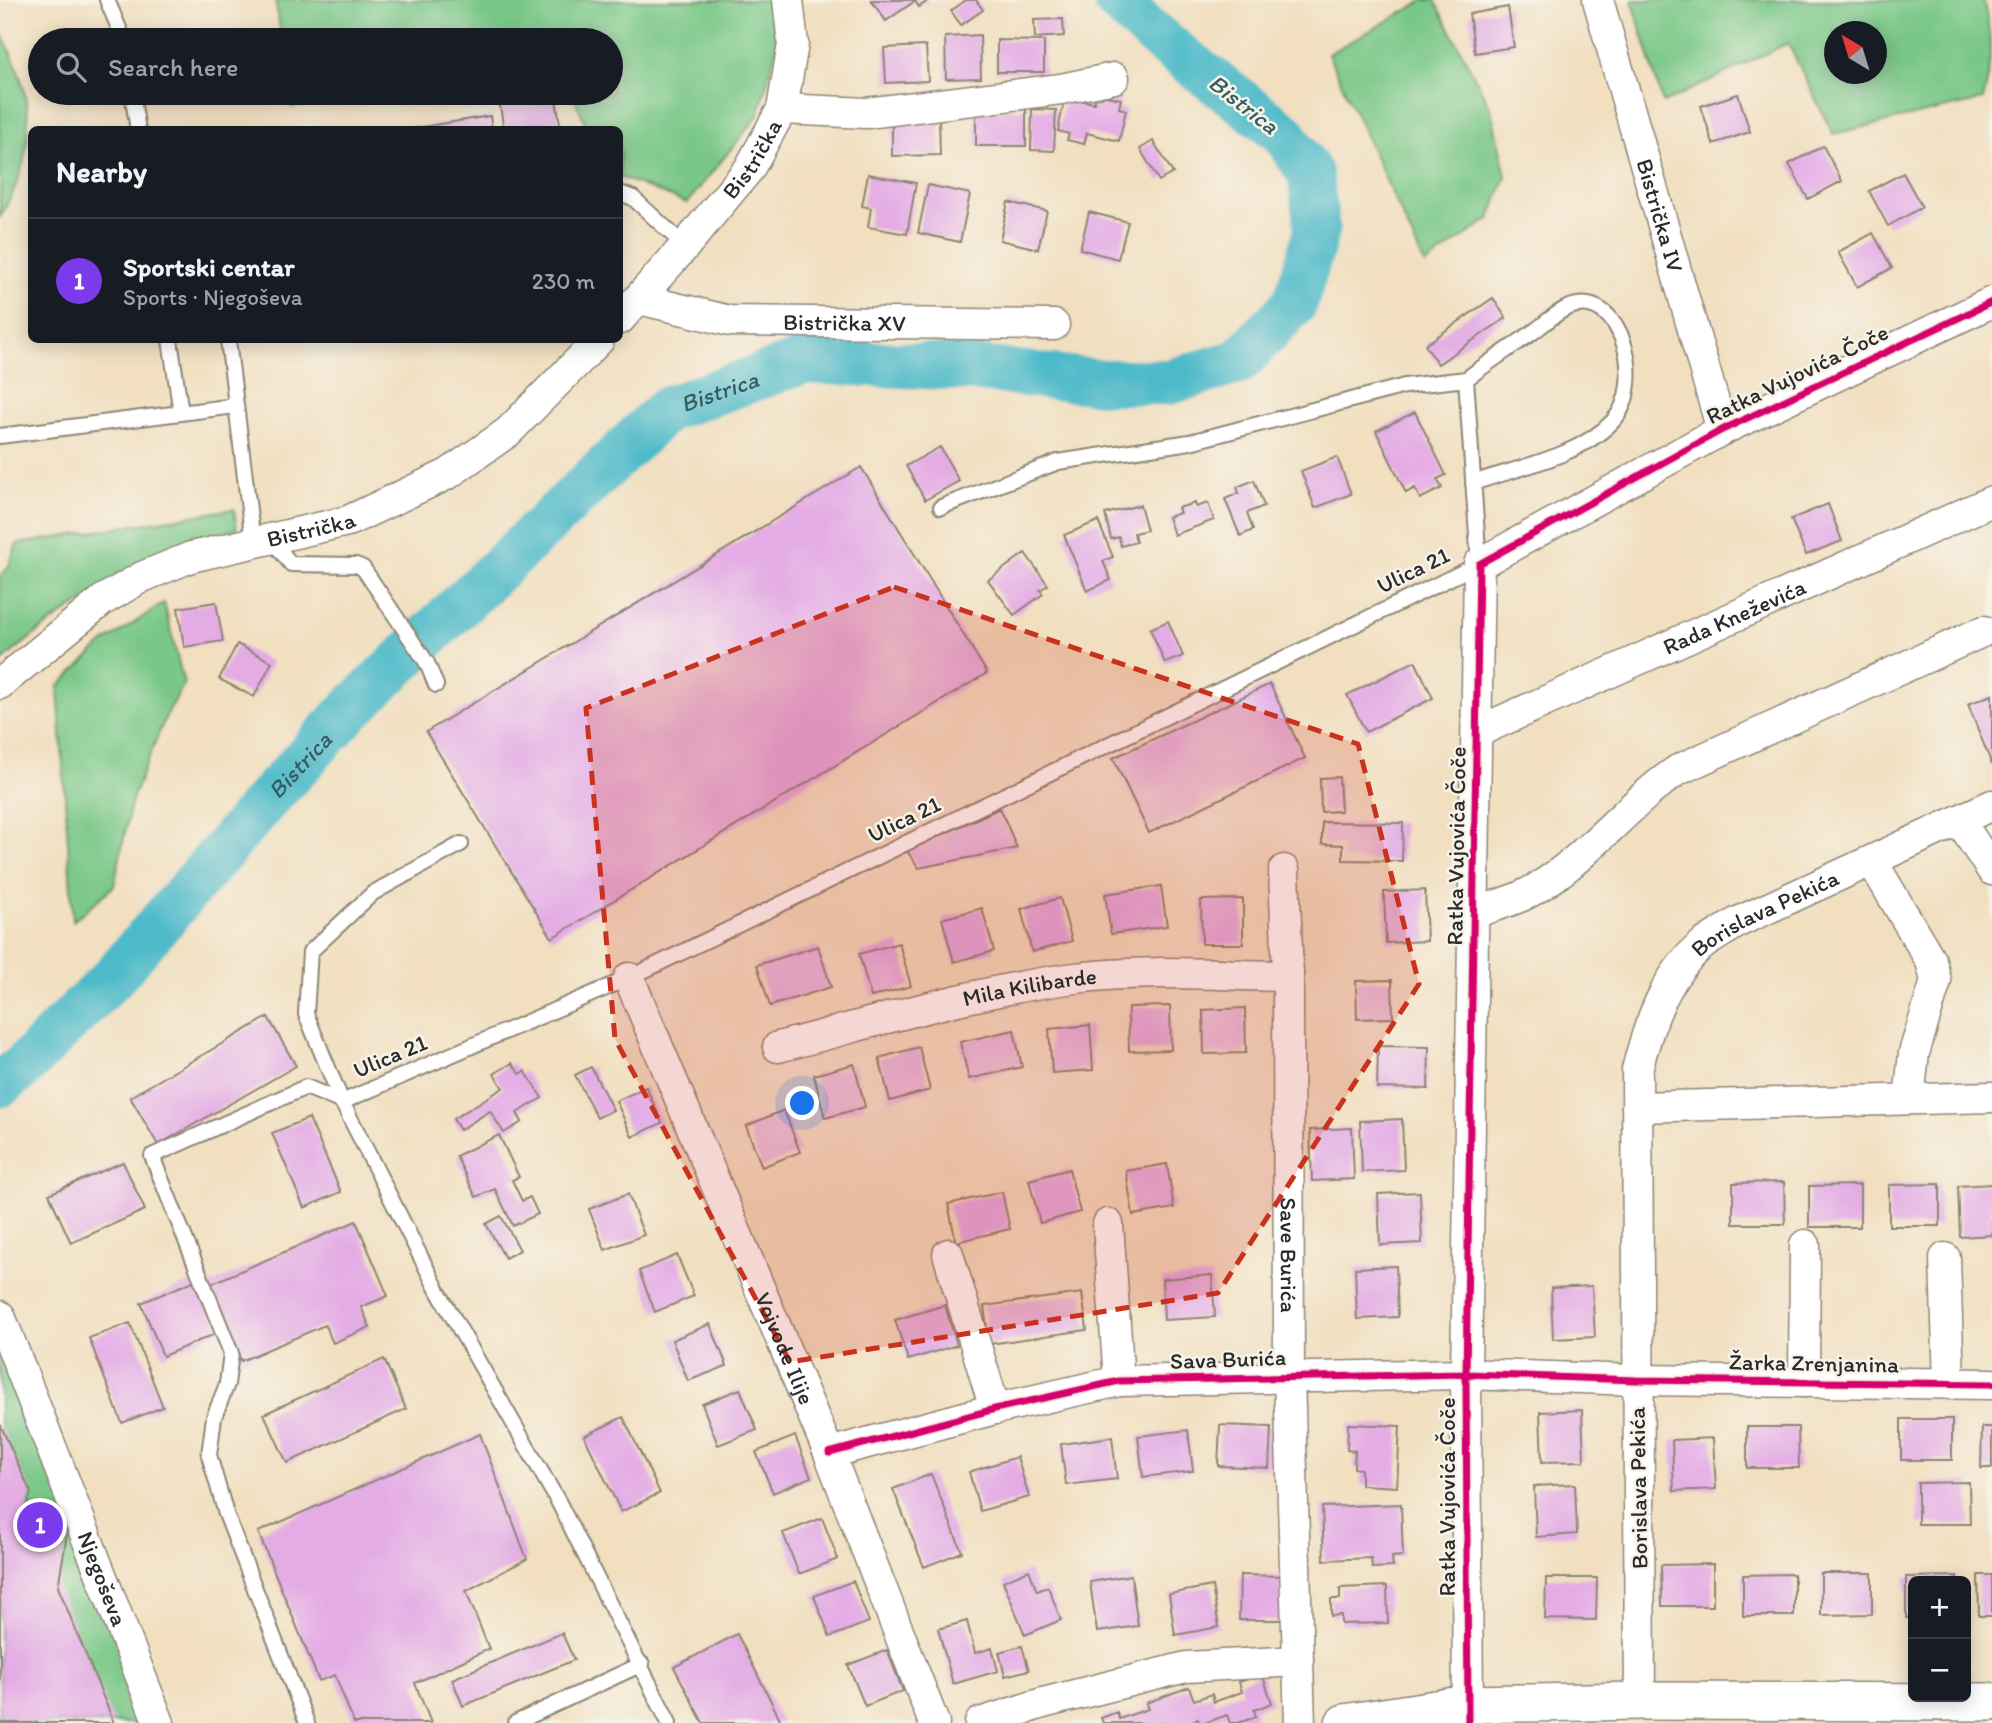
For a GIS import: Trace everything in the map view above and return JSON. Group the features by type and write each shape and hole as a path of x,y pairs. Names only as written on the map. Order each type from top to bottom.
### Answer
{"street":[{"name":"Bistrička","path":"629,309 749,169 782,108 793,44 789,0"},
{"name":"Bistrička IV","path":"1598,0 1722,430"},
{"path":"782,108 867,113 1061,89 1114,78"},
{"name":"Ratka Vujovića Čoče","path":"1468,1714 1466,1374 1479,564 1722,430 1990,308"},
{"name":"Bistrička XV","path":"629,309 730,321 1054,325"},
{"name":"Bistrička","path":"0,684 103,600 142,578 191,557 348,521 448,474 508,432 596,343"},
{"name":"Rada Kneževića","path":"1477,732 1992,501"},
{"path":"1474,914 1525,894 1563,870 1649,789 1678,770 1984,631"},
{"name":"Borislava Pekića","path":"1640,1701 1636,1380 1637,1070 1648,1026 1674,978 1700,946 1738,922 1872,863 1992,805"},
{"path":"1959,820 1992,870"},
{"path":"1872,863 1931,961 1936,981 1914,1053 1909,1099"},
{"name":"Save Burića","path":"1284,870 1288,976 1289,1377 1300,1723"},
{"name":"Mila Kilibarde","path":"778,1047 965,999 1075,978 1152,974 1288,976"},
{"name":"Vojvode Ilije","path":"629,978 829,1454 934,1723"},
{"path":"1637,1107 1992,1097"},
{"path":"1108,1224 1119,1381"},
{"path":"1804,1382 1805,1245"},
{"path":"948,1254 995,1409"},
{"path":"1945,1258 1949,1384"},
{"name":"Njegoševa","path":"0,1317 159,1723"},
{"name":"Sava Burića","path":"829,1454 995,1409 1119,1381 1466,1374 1636,1380"},
{"name":"Žarka Zrenjanina","path":"1636,1380 1992,1384"},
{"path":"980,1723 1043,1703 1186,1667 1298,1661"},
{"path":"1344,1723 1640,1701 1873,1712 1992,1702"}],"lane":[{"path":"107,0 119,28"},
{"path":"134,105 137,126"},
{"path":"623,194 632,198 685,246"},
{"path":"941,507 1058,462 1190,442 1405,386 1466,379 1567,308 1588,304 1606,314 1620,335 1630,362 1625,406 1591,442 1473,483"},
{"path":"170,343 181,413"},
{"path":"228,343 235,406 262,540 291,564 356,565 363,568 390,604 427,663 436,685"},
{"path":"1466,379 1479,564"},
{"path":"0,436 235,406"},
{"name":"Ulica 21","path":"342,1102 629,978 1479,564"},
{"path":"461,844 373,893 310,952 306,1014 342,1102 438,1291 559,1503 642,1664 669,1723"},
{"path":"307,1723 226,1514 209,1455 214,1417 227,1384 231,1353 152,1156 306,1087 342,1102"},
{"path":"515,1723 642,1664"}],"highlighted area":[{"path":"894,587 1358,744 1419,984 1218,1293 790,1362 615,1039 586,708"}],"green space":[{"path":"275,0 774,0 778,42 758,116 687,203 623,178 623,126 587,126 577,105 623,105 623,28 280,28"},
{"path":"1425,0 1435,0 1491,109 1506,176 1490,218 1425,265 1328,54"},
{"path":"1632,0 1983,0 1990,50 1983,100 1833,134 1788,43 1663,103"},
{"path":"0,32 21,78 28,124 21,171 0,217"},
{"path":"234,509 237,529 196,540 115,581 56,619 0,663 0,576 8,568 17,544"},
{"path":"164,603 184,684 165,718 132,799 114,886 73,921 58,687 101,645"},
{"path":"0,1326 160,1723 0,1723"}],"building":[{"path":"871,0 929,0 919,7 915,1 886,21"},
{"path":"966,0 976,0 983,10 961,25 951,11"},
{"path":"1508,7 1514,47 1475,53 1469,14"},
{"path":"1063,19 1064,36 1035,38 1034,20"},
{"path":"980,35 981,78 946,79 945,37"},
{"path":"997,40 1044,41 1044,72 997,72"},
{"path":"926,46 928,81 886,83 884,48"},
{"path":"1096,94 1121,99 1119,108 1126,110 1119,141 1087,133 1084,144 1067,140 1069,134 1058,131 1065,97 1094,103"},
{"path":"1738,94 1750,132 1713,144 1701,106"},
{"path":"500,105 557,105 560,126 503,126"},
{"path":"1026,109 1026,146 976,146 976,110"},
{"path":"1032,109 1056,110 1054,151 1031,150"},
{"path":"490,116 491,126 428,126"},
{"path":"939,118 940,155 892,156 892,119"},
{"path":"1153,141 1173,173 1159,181 1140,149"},
{"path":"1823,146 1842,181 1808,199 1789,164"},
{"path":"1903,173 1922,207 1888,226 1869,191"},
{"path":"868,174 916,183 907,234 868,227 871,208 862,206"},
{"path":"928,185 970,194 960,242 918,233"},
{"path":"1008,202 1047,211 1038,249 1000,240"},
{"path":"1089,212 1128,222 1118,259 1080,249"},
{"path":"1873,233 1892,268 1857,287 1838,252"},
{"path":"1493,298 1506,318 1438,364 1425,345"},
{"path":"1415,412 1446,475 1437,479 1442,488 1420,499 1415,488 1406,493 1376,431"},
{"path":"940,447 959,481 925,500 906,466"},
{"path":"1337,457 1351,494 1315,508 1301,471"},
{"path":"861,467 987,673 552,938 426,732"},
{"path":"1254,480 1264,506 1247,513 1253,530 1240,536 1225,499 1239,493 1237,487"},
{"path":"1195,503 1196,507 1208,503 1214,520 1174,535 1168,517 1180,513 1178,508"},
{"path":"1828,504 1842,541 1806,555 1791,519"},
{"path":"1140,505 1147,530 1134,533 1136,542 1121,546 1119,537 1111,539 1105,514"},
{"path":"1098,521 1113,557 1103,561 1111,580 1087,591 1064,535"},
{"path":"1025,553 1048,585 1040,590 1043,594 1014,615 988,580"},
{"path":"216,602 223,641 184,647 178,608"},
{"path":"1168,621 1183,656 1165,663 1150,629"},
{"path":"237,644 272,662 254,697 219,679"},
{"path":"1415,661 1433,698 1366,732 1347,695"},
{"path":"1270,684 1305,758 1149,833 1113,758"},
{"path":"1992,695 1992,765 1968,704"},
{"path":"1339,777 1341,811 1321,812 1320,778"},
{"path":"1000,808 1017,848 919,868 907,851"},
{"path":"1322,822 1403,823 1402,861 1343,860 1343,845 1322,844"},
{"path":"1161,886 1167,926 1111,934 1105,894"},
{"path":"1425,890 1427,941 1386,943 1384,892"},
{"path":"1060,898 1072,941 1032,952 1021,909"},
{"path":"1243,899 1243,944 1202,944 1201,900"},
{"path":"982,908 994,951 954,962 942,919"},
{"path":"899,943 911,986 871,997 859,954"},
{"path":"818,946 831,987 770,1006 757,965"},
{"path":"1392,980 1393,1018 1357,1019 1356,981"},
{"path":"1170,1006 1171,1050 1129,1051 1128,1007"},
{"path":"1245,1008 1246,1053 1204,1054 1203,1010"},
{"path":"268,1017 296,1066 158,1145 130,1097"},
{"path":"1090,1025 1093,1070 1052,1073 1049,1029"},
{"path":"1014,1030 1022,1067 969,1079 960,1042"},
{"path":"1378,1046 1429,1047 1428,1089 1377,1088"},
{"path":"919,1047 930,1090 890,1101 879,1058"},
{"path":"512,1063 520,1074 525,1071 542,1098 517,1113 522,1122 504,1133 490,1111 460,1130 453,1119 503,1088 494,1074"},
{"path":"854,1064 865,1107 825,1118 814,1075"},
{"path":"591,1067 613,1110 597,1118 575,1075"},
{"path":"646,1087 662,1123 632,1137 616,1101"},
{"path":"784,1110 800,1152 762,1167 746,1126"},
{"path":"309,1118 341,1192 304,1208 272,1133"},
{"path":"1402,1119 1404,1170 1362,1172 1360,1121"},
{"path":"1352,1128 1354,1179 1312,1181 1310,1130"},
{"path":"499,1135 519,1177 512,1180 522,1201 530,1197 538,1214 513,1226 495,1189 476,1197 456,1156"},
{"path":"123,1162 145,1210 71,1243 49,1194"},
{"path":"1167,1164 1174,1208 1133,1215 1126,1171"},
{"path":"1069,1169 1080,1212 1040,1223 1029,1180"},
{"path":"1784,1182 1785,1224 1733,1224 1733,1183"},
{"path":"1940,1184 1940,1226 1889,1226 1889,1185"},
{"path":"1992,1184 1992,1235 1960,1237 1958,1186"},
{"path":"1860,1185 1860,1227 1809,1227 1809,1186"},
{"path":"1002,1192 1010,1229 956,1242 948,1204"},
{"path":"1420,1192 1422,1243 1380,1245 1378,1194"},
{"path":"628,1194 644,1235 605,1250 589,1209"},
{"path":"501,1216 520,1250 505,1258 486,1224"},
{"path":"356,1221 388,1296 361,1307 370,1327 333,1343 325,1325 241,1361 208,1285"},
{"path":"677,1255 694,1296 655,1312 639,1271"},
{"path":"1396,1266 1398,1317 1357,1319 1355,1268"},
{"path":"1212,1275 1215,1317 1164,1320 1162,1279"},
{"path":"198,1279 220,1332 163,1356 141,1303"},
{"path":"1592,1286 1595,1337 1553,1339 1551,1288"},
{"path":"1082,1293 1087,1330 989,1344 984,1306"},
{"path":"945,1305 957,1345 908,1360 895,1320"},
{"path":"130,1323 163,1407 122,1423 89,1338"},
{"path":"710,1324 727,1366 688,1381 672,1340"},
{"path":"384,1359 406,1409 287,1463 264,1414"},
{"path":"740,1389 757,1430 718,1445 702,1404"},
{"path":"1582,1410 1584,1461 1542,1462 1540,1412"},
{"path":"623,1417 660,1493 621,1512 584,1436"},
{"path":"1901,1419 1952,1419 1952,1460 1901,1460"},
{"path":"0,1424 31,1493 23,1517 68,1529 58,1587 114,1723 1,1723"},
{"path":"1348,1424 1400,1426 1397,1487 1361,1485 1361,1469 1354,1468 1355,1451 1347,1450"},
{"path":"1220,1425 1271,1427 1269,1468 1218,1466"},
{"path":"1747,1427 1798,1427 1799,1468 1747,1468"},
{"path":"1982,1427 1992,1427 1992,1468 1981,1468"},
{"path":"1188,1430 1193,1471 1143,1477 1138,1436"},
{"path":"480,1434 527,1559 466,1591 489,1649 415,1683 431,1723 354,1723 335,1675 319,1681 258,1532"},
{"path":"795,1436 811,1477 773,1493 756,1452"},
{"path":"1112,1437 1117,1479 1066,1485 1061,1444"},
{"path":"1713,1438 1716,1489 1674,1491 1672,1440"},
{"path":"1017,1457 1029,1497 980,1511 969,1472"},
{"path":"931,1474 962,1552 924,1567 893,1489"},
{"path":"1969,1482 1970,1524 1918,1524 1918,1483"},
{"path":"1575,1484 1577,1534 1536,1537 1534,1486"},
{"path":"1401,1504 1403,1556 1392,1557 1393,1567 1372,1568 1371,1558 1324,1560 1322,1507"},
{"path":"822,1518 838,1559 799,1574 783,1533"},
{"path":"1713,1564 1713,1606 1662,1606 1661,1565"},
{"path":"1029,1570 1037,1591 1048,1587 1061,1620 1025,1635 1003,1581"},
{"path":"1821,1573 1872,1573 1872,1614 1821,1615"},
{"path":"1794,1574 1794,1616 1743,1616 1743,1575"},
{"path":"1131,1575 1138,1626 1097,1632 1090,1582"},
{"path":"1240,1575 1281,1576 1281,1620 1239,1620"},
{"path":"1978,1575 1992,1575 1992,1616 1979,1616"},
{"path":"1908,1577 1908,1618 1906,1618"},
{"path":"1546,1578 1597,1578 1596,1620 1545,1619"},
{"path":"853,1581 869,1622 830,1637 814,1596"},
{"path":"1212,1586 1219,1627 1175,1635 1169,1594"},
{"path":"1387,1586 1388,1623 1341,1624 1341,1615 1331,1616 1331,1599 1340,1599 1340,1588"},
{"path":"967,1621 975,1653 992,1648 998,1671 953,1684 938,1629"},
{"path":"562,1633 574,1660 463,1706 452,1679"},
{"path":"737,1634 782,1723 703,1723 674,1667"},
{"path":"1022,1646 1029,1670 1005,1676 999,1652"},
{"path":"887,1650 903,1691 865,1706 848,1665"},
{"path":"1262,1674 1272,1703 1254,1710 1256,1717 1238,1723 1230,1723 1227,1715 1205,1723 1199,1723 1198,1719 1187,1723 1103,1723 1101,1718 1117,1712 1119,1719 1148,1709 1146,1703 1189,1687 1194,1700 1212,1694 1214,1702 1242,1692 1239,1682"}],"waterway":[{"name":"Bistrica","path":"0,1085 24,1066 114,976 270,796 351,709 667,409 804,361 971,368 1099,382 1169,382 1238,362 1295,303 1317,230 1310,173 1283,133 1165,44 1116,0"}],"cycle path":[{"path":"1468,1723 1466,1374 1479,564 1722,430 1992,302"},
{"path":"829,1453 995,1409 1119,1381 1466,1374 1636,1380 1992,1384"}],"place":[{"name":"Sportski centar","path":"40,1525"}]}
